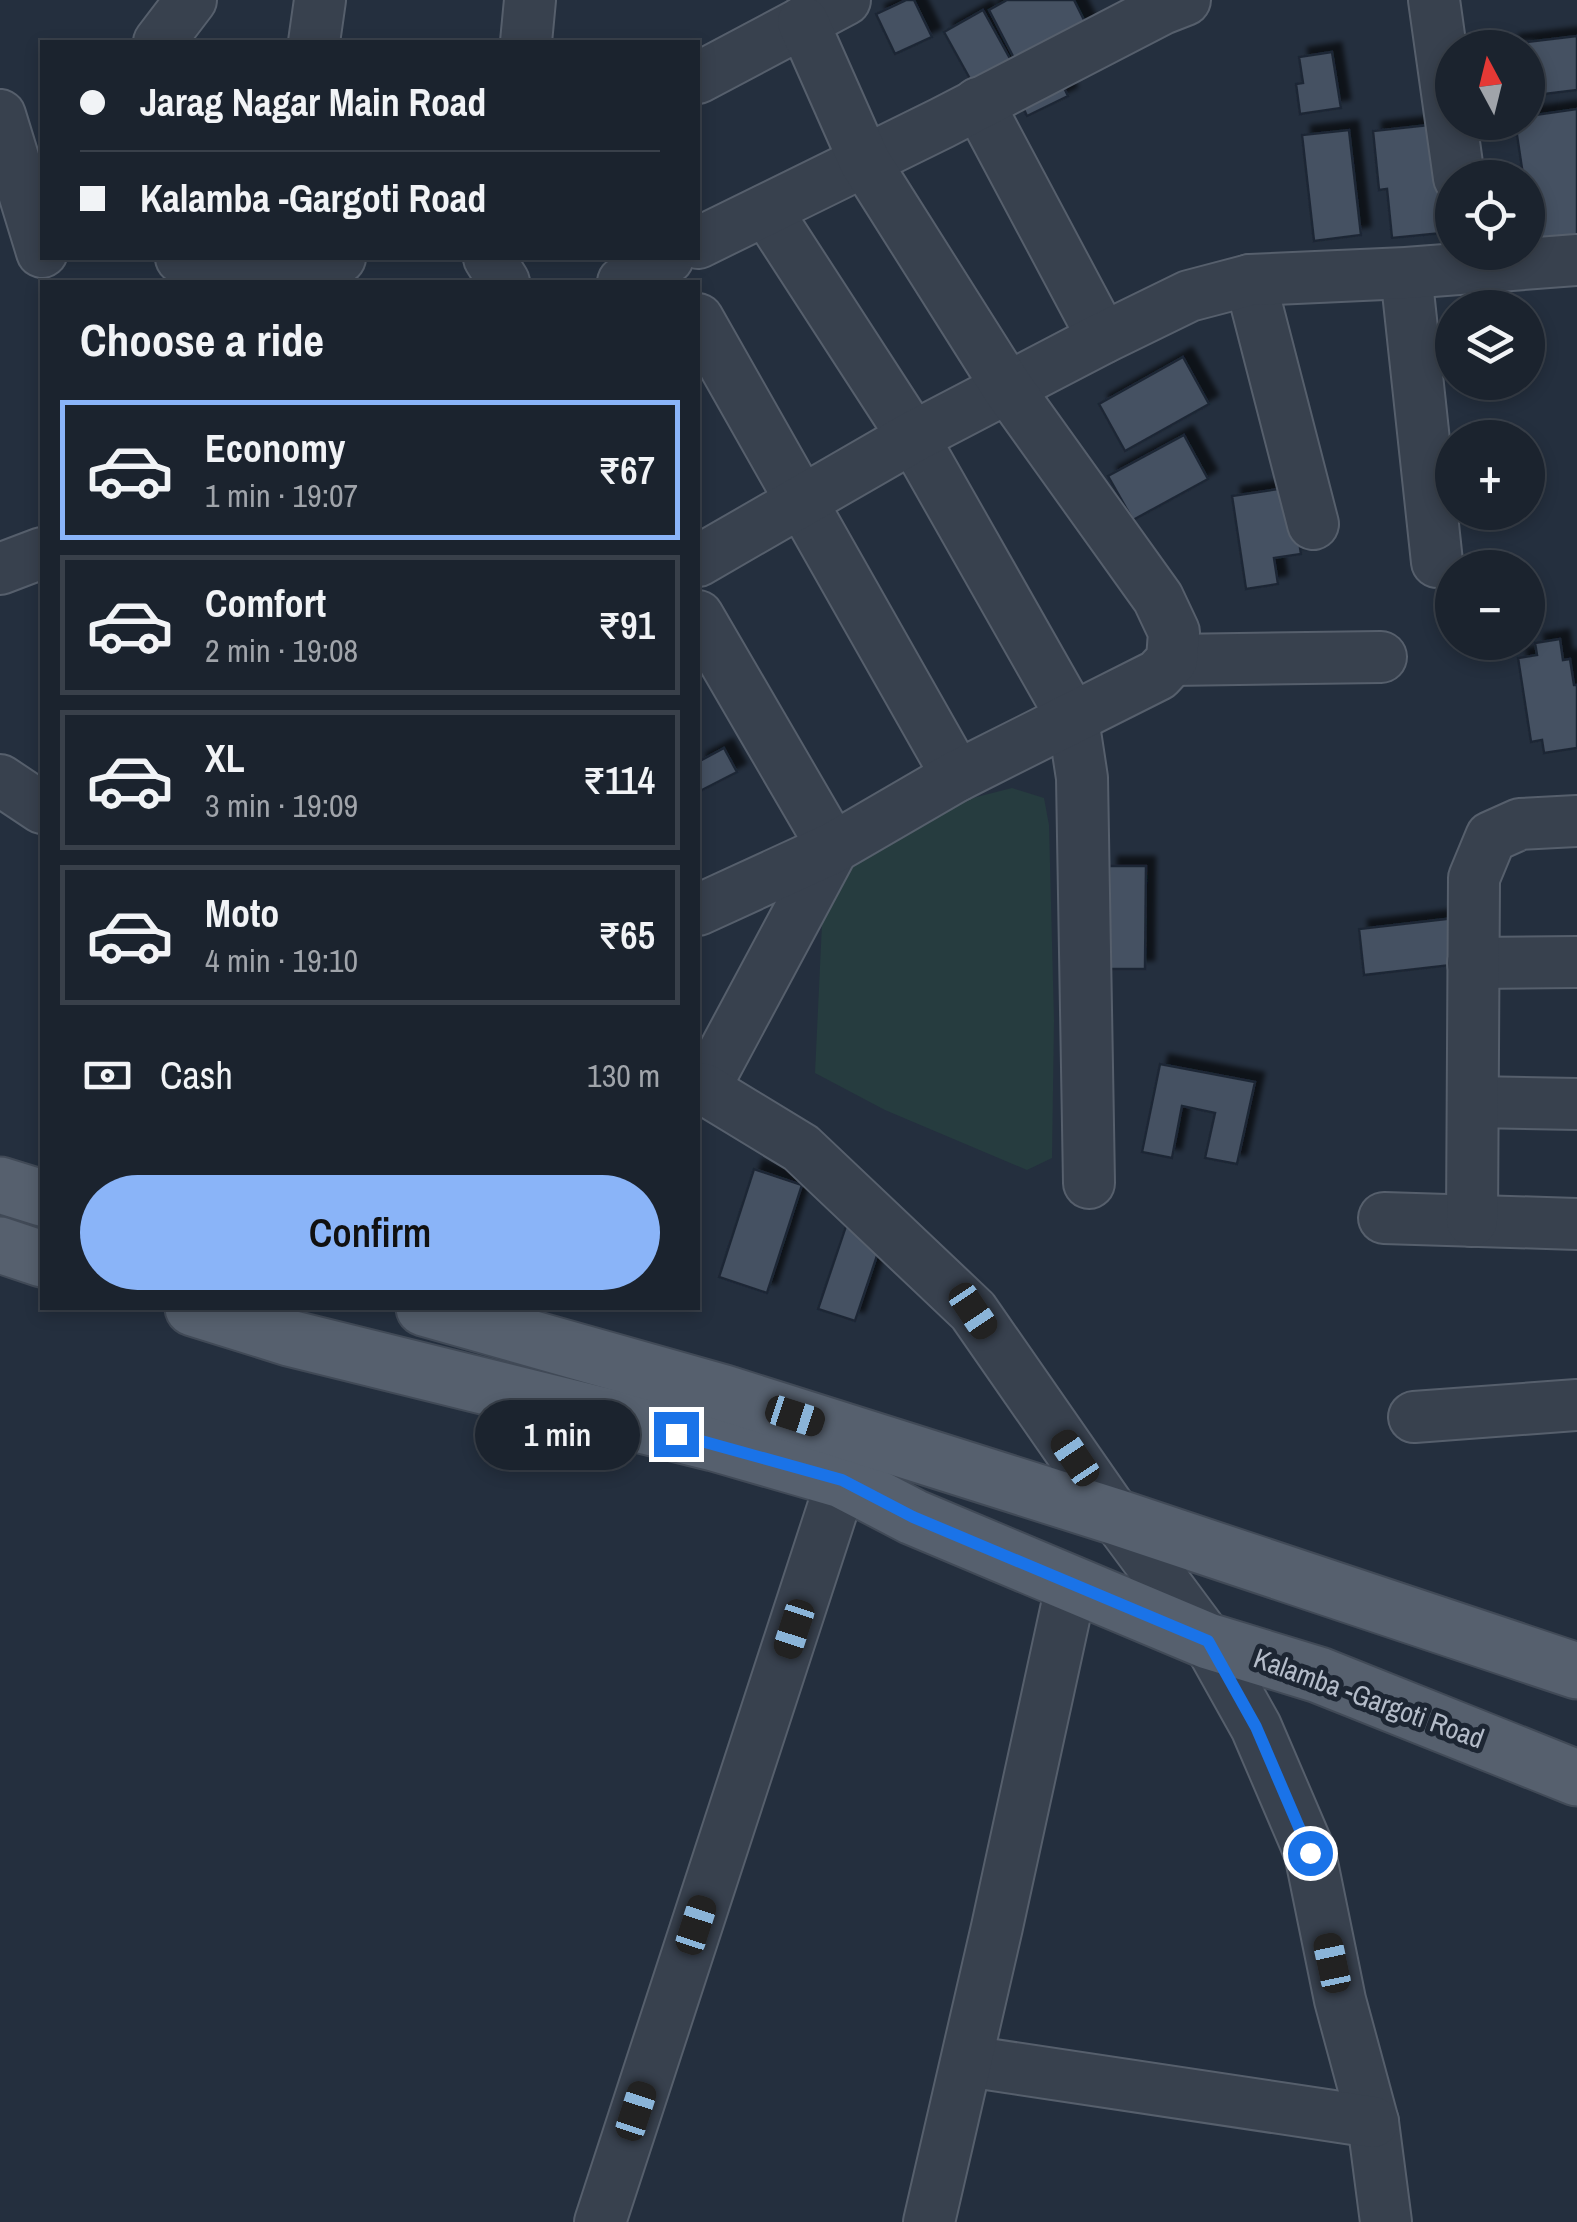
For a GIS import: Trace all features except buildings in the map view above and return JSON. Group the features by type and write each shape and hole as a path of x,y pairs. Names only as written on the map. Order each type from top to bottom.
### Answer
{"main road":[{"path":"0,1185 40,1197"},
{"path":"0,1246 40,1258"},
{"name":"Kalamba -Gargoti Road","path":"199,1310 288,1338 714,1443 842,1480 913,1517 1208,1641 1319,1674 1577,1778"},
{"path":"431,1310 724,1393 1577,1671"}],"street":[{"path":"161,40 192,0"},
{"path":"314,40 320,0"},
{"path":"526,40 530,0"},
{"path":"700,246 1185,0"},
{"path":"1434,0 1456,160"},
{"path":"700,77 824,11 865,162 1007,387 1158,598 1174,632 1172,660 1158,675 957,776 832,848 704,892"},
{"path":"0,96 40,113"},
{"path":"978,103 1103,338"},
{"path":"0,114 40,244"},
{"path":"766,210 913,437 1073,718 1082,778 1090,1183"},
{"path":"185,260 217,278 282,263 341,266"},
{"path":"1545,260 1577,260"},
{"path":"700,560 913,437 1190,296 1250,280 1406,273 1435,267"},
{"path":"1406,273 1436,550"},
{"path":"1250,280 1313,524"},
{"path":"700,323 957,776"},
{"path":"0,569 40,555"},
{"path":"700,619 832,848"},
{"path":"1172,660 1381,658"},
{"path":"0,780 40,807"},
{"path":"1472,1221 1474,878 1491,838 1520,824 1577,821"},
{"path":"832,848 701,1088 801,1148 973,1311 1116,1518 1208,1641 1256,1727 1310,1853 1340,2000 1373,2122 1386,2222"},
{"path":"1474,963 1577,962"},
{"path":"1473,1102 1577,1104"},
{"path":"1384,1218 1577,1224"},
{"path":"1414,1417 1577,1406"},
{"path":"600,2222 842,1480"},
{"path":"930,2222 1072,1582"},
{"path":"966,2061 1373,2122"}],"green space":[{"path":"1012,788 1044,798 1049,825 1054,1020 1052,1158 1027,1170 885,1110 815,1073 824,881 957,802"}],"route":[{"path":"676,1434 842,1480 913,1517 1208,1641 1256,1727 1310,1853"}]}
